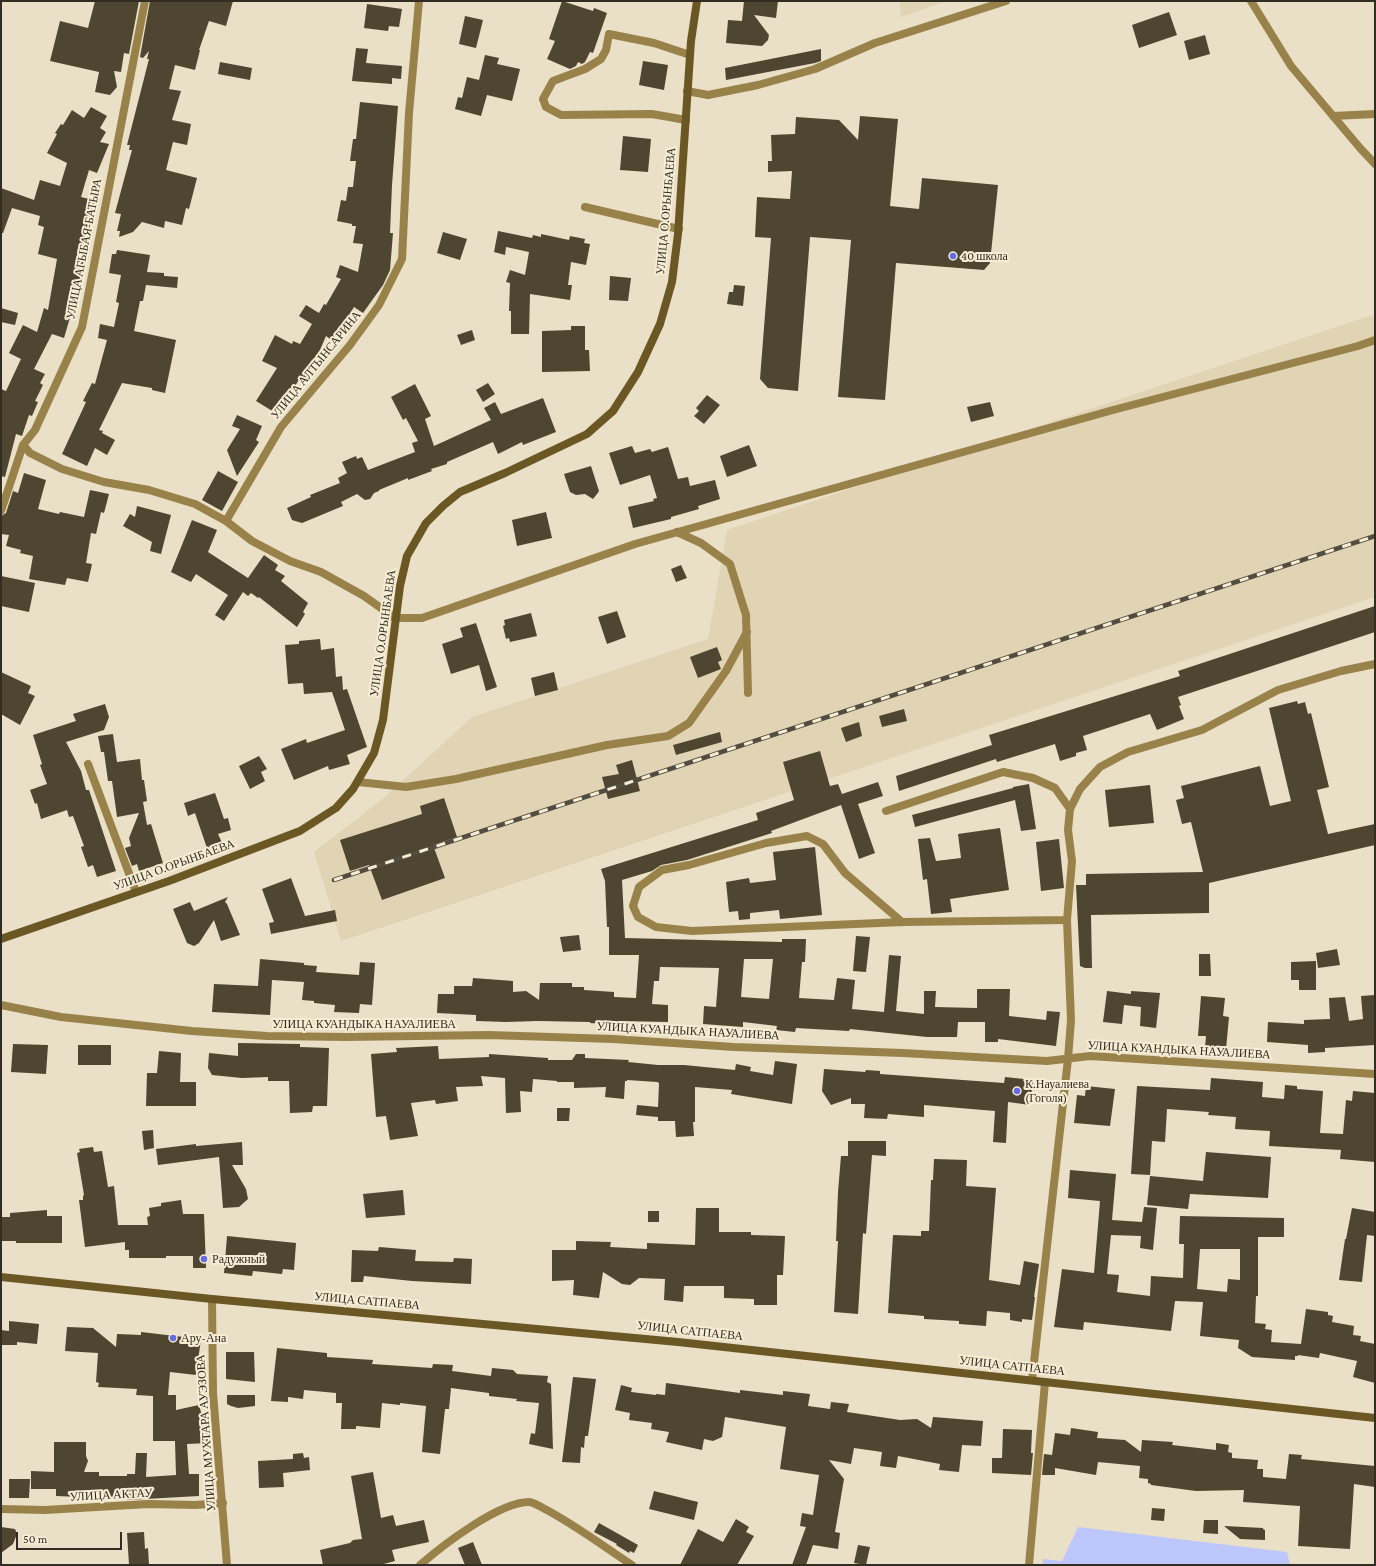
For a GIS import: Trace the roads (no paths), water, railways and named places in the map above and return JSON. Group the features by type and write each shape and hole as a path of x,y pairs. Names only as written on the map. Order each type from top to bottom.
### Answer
{"street":[{"name":"УЛИЦА АГЫБАЯ-БАТЫРА","path":"1,511 24,445 35,430 82,327 145,1"},
{"name":"УЛИЦА АЛТЫНСАРИНА","path":"226,521 281,427 350,345 379,305 402,259 409,113 419,1"},
{"name":"УЛИЦА О.ОРЫНБАЕВА","path":"1,939 136,892 300,831 336,808 358,782 374,753 383,720 395,618 407,556 426,523 460,492 506,473 587,434 613,411 638,372 660,324 672,282 679,229 687,91 697,1"},
{"path":"687,91 708,95 780,79 815,69 875,43 1006,1"},
{"path":"1251,1 1290,66 1375,164"},
{"path":"686,120 652,114 561,115 546,107 543,99 553,81 585,69 601,59 606,50 609,34 654,43 690,55"},
{"path":"1333,116 1375,114"},
{"path":"585,207 679,229"},
{"path":"24,445 30,453 62,468 104,482 149,490 195,504 226,521 252,541 284,558 321,572 364,596 395,618 422,618 636,544 677,532 1106,412 1358,346 1375,340"},
{"path":"677,532 701,543 730,564 746,616 748,693"},
{"path":"358,782 406,787 456,779 607,745 668,736 689,723 726,671 747,632"},
{"path":"1032,1380 1068,1059 1071,1020 1067,920 1072,861 1068,830 1070,809 1080,789 1100,767 1128,752 1202,730 1278,690 1341,671 1375,664"},
{"path":"88,764 136,892"},
{"path":"886,811 1002,772 1033,778 1055,788 1070,809"},
{"path":"902,922 845,873 823,844 807,836 766,843 689,865 662,870 639,887 633,906 638,917 656,927 692,931 902,922 1067,920"},
{"name":"УЛИЦА КУАНДЫКА НАУАЛИЕВА","path":"1,1005 76,1018 192,1032 267,1036 346,1037 489,1035 613,1039 734,1047 880,1052 1047,1061 1090,1056 1375,1074"},
{"name":"УЛИЦА САТПАЕВА","path":"1,1277 212,1299 670,1341 1375,1418"},
{"name":"УЛИЦА МУХТАРА АУЭЗОВА","path":"212,1299 213,1393 227,1565"},
{"path":"1029,1565 1030,1536 1045,1382"},
{"path":"420,1565 435,1552 492,1513 513,1505 530,1502 558,1516 632,1565"},
{"name":"УЛИЦА АКТАУ","path":"1,1509 45,1510 148,1504 195,1505 223,1503"}],"railway":[{"path":"334,880 1375,536"}],"place":[{"name":"40 школа","path":"953,256"},
{"name":"К.Науалиева (Гоголя)","path":"1017,1091"},
{"name":"Радужный","path":"204,1259"},
{"name":"Ару-Ана","path":"173,1338"}]}
